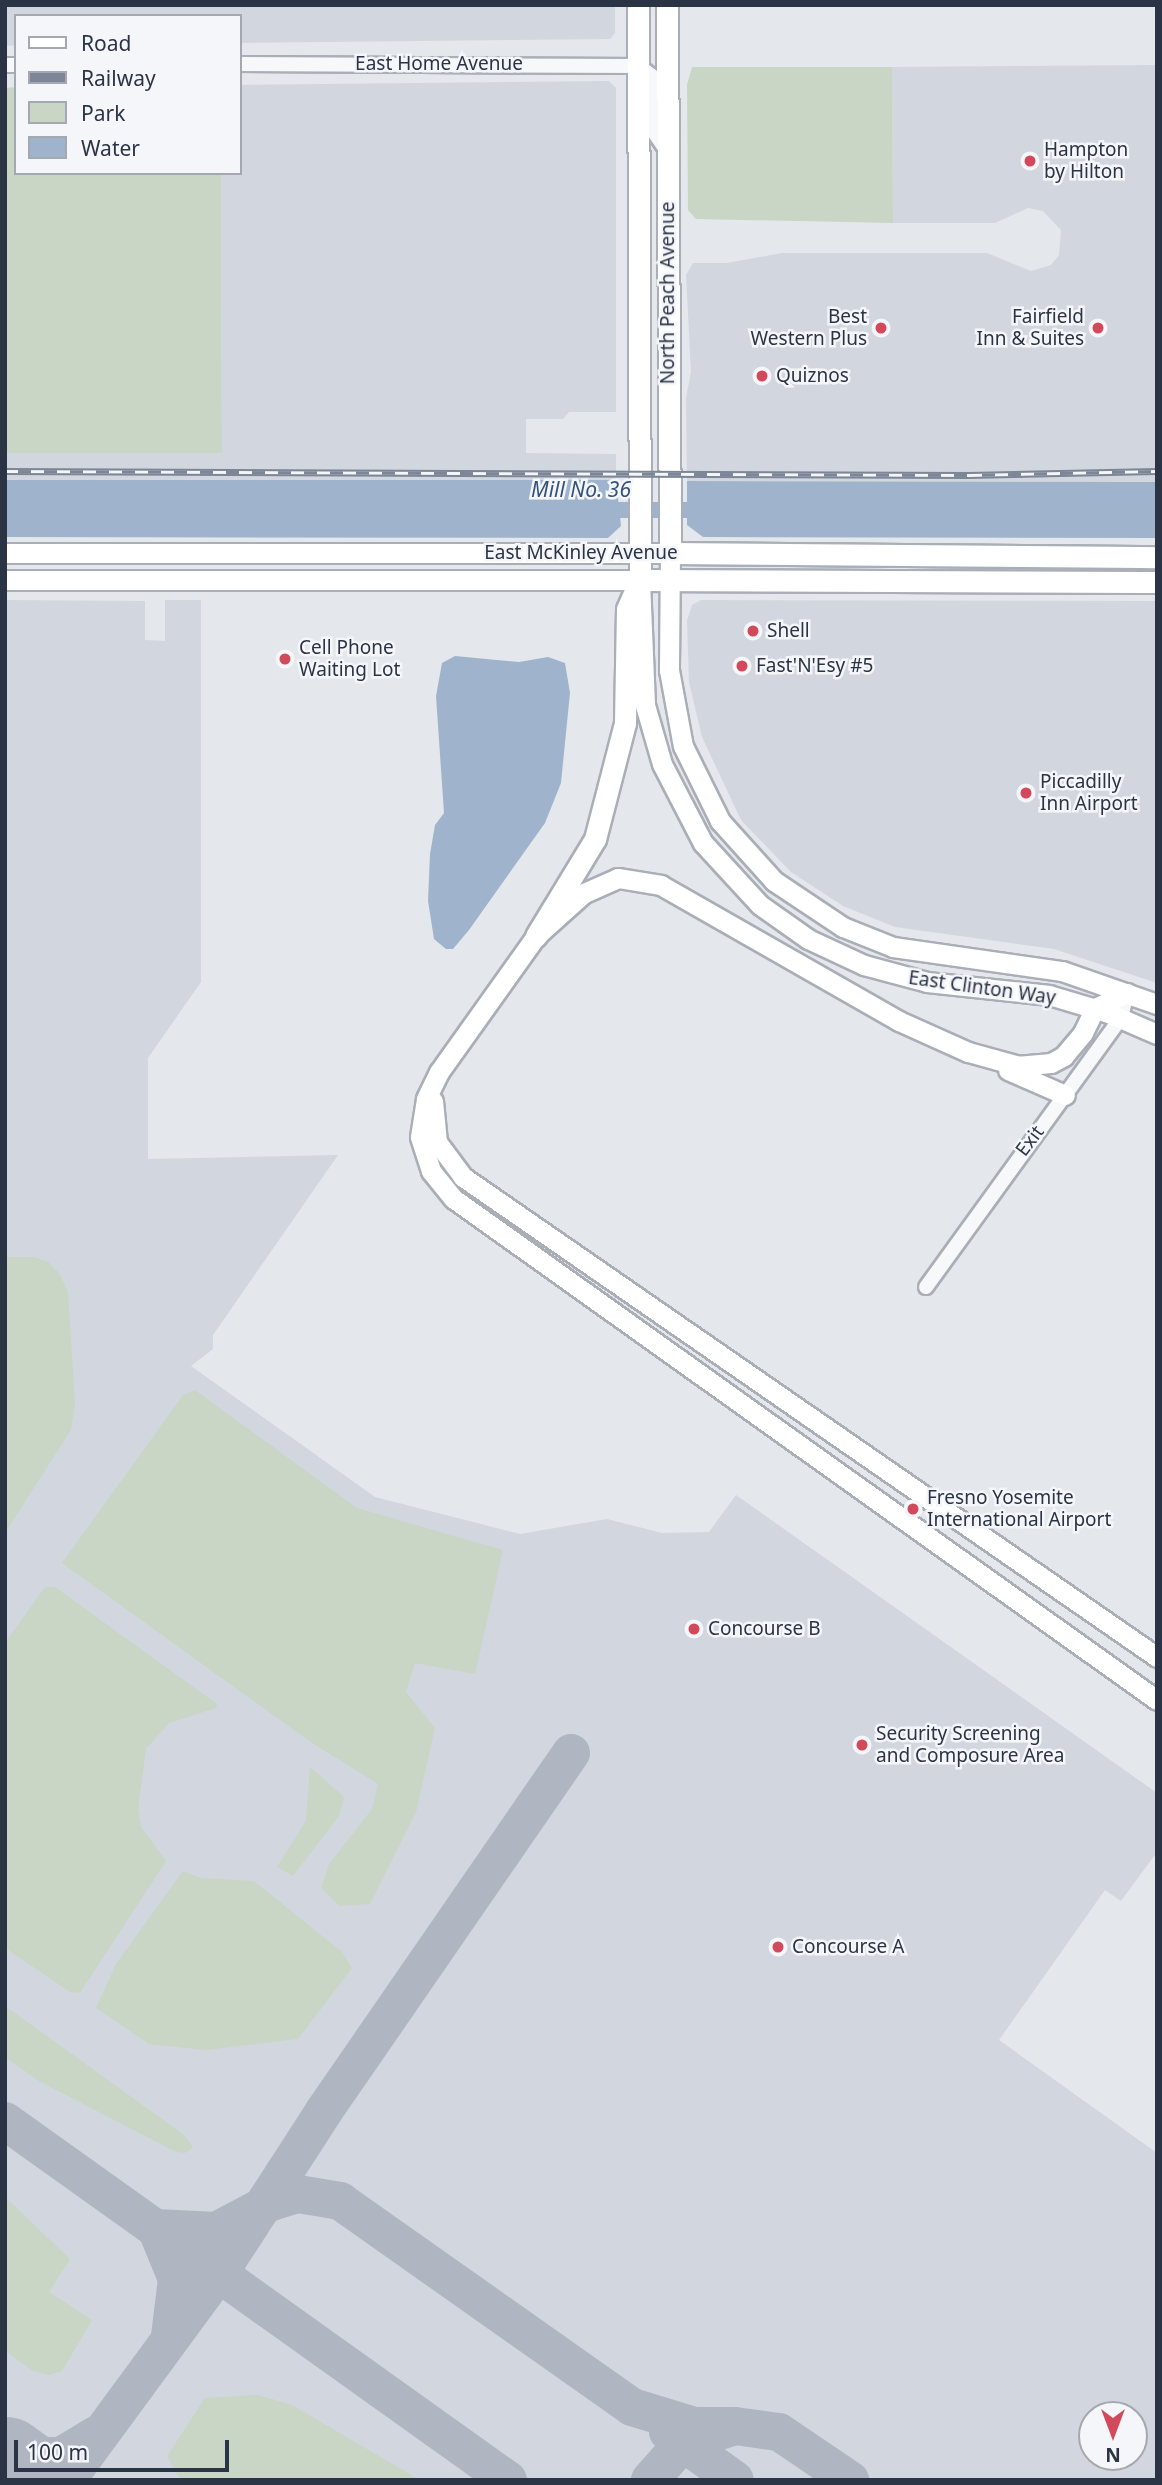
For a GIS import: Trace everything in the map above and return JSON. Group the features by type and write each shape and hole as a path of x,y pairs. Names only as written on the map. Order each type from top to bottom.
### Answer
{"main road":[{"name":"North Peach Avenue","path":"638,5 640,580"},
{"name":"North Peach Avenue","path":"667,5 669,580"},
{"name":"East McKinley Avenue","path":"5,553 640,553 1157,557"},
{"path":"1059,582 1073,571 1085,569 1157,569"},
{"name":"East McKinley Avenue","path":"5,580 1157,582"},
{"path":"640,580 626,608 625,723 608,802 595,839 536,936 439,1072 426,1099 419,1137 431,1171 454,1199 1157,1700"},
{"name":"East Clinton Way","path":"640,580 643,679 653,737 688,817 740,886 808,939 864,965 927,982 1030,992 1095,1008 1157,1034"},
{"name":"East Clinton Way","path":"669,580 669,670 683,746 720,821 774,881 843,928 893,947 1045,968 1157,1004"},
{"path":"536,936 594,886 618,878 646,880 848,995 1065,1095"},
{"path":"968,1052 1019,1066 1051,1063 1075,1045 1095,1008 1127,993"},
{"path":"439,1072 433,1125 437,1142 463,1177 790,1400 1157,1657"},
{"path":"771,1425 790,1400"}],"street":[{"name":"East Home Avenue","path":"242,64 639,66"},
{"path":"639,66 652,76 654,132 667,151"},
{"name":"Exit","path":"926,1287 1121,1018 1127,993"}],"shaded area":[{"path":"5,5 615,5 615,33 610,39 242,43 242,14 14,14 14,45 5,46"},
{"path":"1157,65 1157,482 687,481 686,398 691,372 686,275 693,263 727,263 782,253 987,253 1031,271 1051,265 1059,255 1061,230 1043,211 1028,208 995,223 893,223 892,67"},
{"path":"609,81 616,88 616,412 569,412 563,419 526,419 526,453 616,454 616,480 5,480 5,453 222,453 221,175 242,175 242,85"},
{"path":"5,600 145,601 145,640 165,641 165,600 201,600 201,982 148,1058 148,1159 338,1155 213,1335 213,1349 191,1366 375,1497 520,1534 607,1519 662,1533 709,1532 736,1495 1157,1793 1157,1852 1121,1901 1105,1890 999,2040 1157,2153 1157,2480 5,2480"},
{"path":"701,600 1157,601 1157,983 1054,949 895,927 843,906 791,872 741,820 702,737 689,682 687,621 692,605"}],"green space":[{"path":"692,67 892,67 893,223 696,219 688,210 687,85"},
{"path":"14,87 14,175 221,175 222,453 5,453 5,88"},
{"path":"5,1257 35,1257 48,1262 59,1273 68,1292 75,1402 71,1430 5,1533"},
{"path":"195,1390 357,1508 503,1550 475,1674 415,1663 406,1692 435,1728 416,1812 370,1904 340,1906 321,1888 329,1864 372,1809 378,1784 312,1743 62,1563 183,1395"},
{"path":"45,1587 55,1587 217,1704 216,1708 169,1723 146,1749 138,1809 141,1827 166,1861 80,1993 70,1992 5,1948 5,1643"},
{"path":"310,1767 344,1797 339,1816 293,1876 277,1867 306,1821"},
{"path":"183,1871 201,1878 254,1881 342,1952 352,1968 298,2039 206,2050 149,2044 96,2008 116,1964"},
{"path":"5,2006 183,2134 193,2147 185,2153 174,2151 39,2081 5,2057"},
{"path":"5,2197 70,2259 49,2292 92,2320 62,2371 50,2375 33,2371 5,2351"},
{"path":"258,2395 292,2405 420,2480 184,2480 178,2476 167,2456 205,2398"}],"water":[{"path":"5,480 616,480 621,526 608,538 5,537"},
{"path":"687,481 1157,482 1157,538 703,537 687,525"},
{"path":"455,656 519,662 548,657 565,663 570,693 561,783 545,823 469,930 453,949 446,949 434,939 428,901 430,854 435,825 444,813 436,696 442,663"}],"waterway":[{"name":"Mill No. 36","path":"599,510 706,510"}],"taxiway":[{"path":"67,2480 220,2272 324,2111 571,1753"},
{"path":"5,2121 508,2480"},
{"path":"156,2228 216,2231 271,2202 298,2194 340,2201 632,2407 694,2426 733,2426"},
{"path":"156,2228 177,2279 170,2336"},
{"path":"650,2480 683,2443 735,2426 779,2432 850,2480"},
{"path":"668,2432 735,2480"},
{"path":"5,2456 61,2456 96,2435"}],"runway":[{"path":"5,2465 26,2480"}],"railway":[{"path":"5,471 969,475 1157,471"}],"place":[{"name":"Hampton by Hilton","path":"1030,161"},
{"name":"Best Western Plus","path":"881,328"},
{"name":"Fairfield Inn & Suites","path":"1098,328"},
{"name":"Quiznos","path":"762,376"},
{"name":"Shell","path":"753,631"},
{"name":"Cell Phone Waiting Lot","path":"285,659"},
{"name":"Fast'N'Esy #5","path":"742,666"},
{"name":"Piccadilly Inn Airport","path":"1026,793"},
{"name":"Fresno Yosemite International Airport","path":"913,1509"},
{"name":"Concourse B","path":"694,1629"},
{"name":"Security Screening and Composure Area","path":"862,1745"},
{"name":"Concourse A","path":"778,1947"}]}
